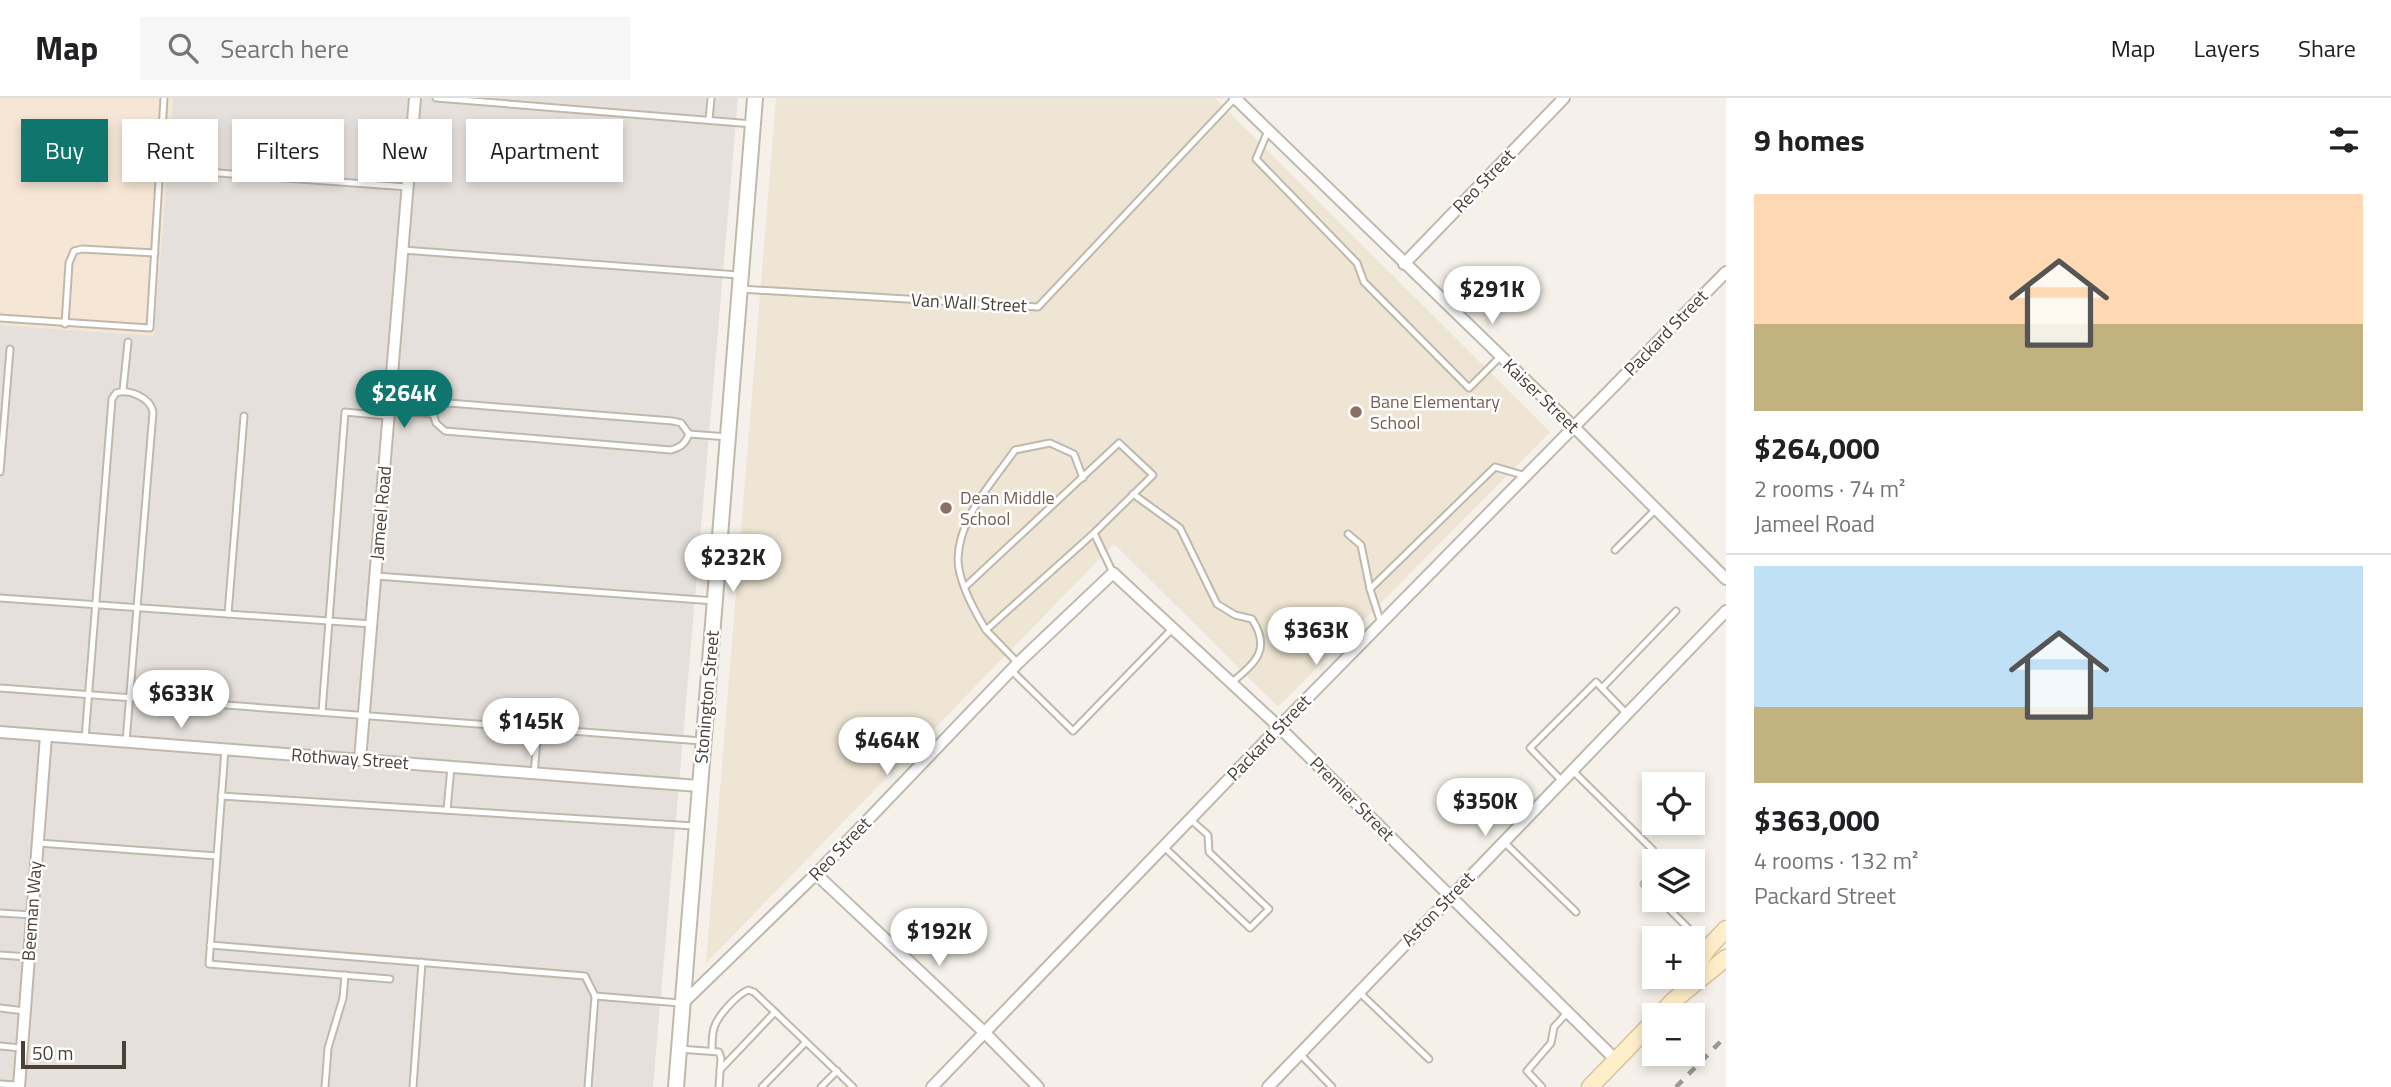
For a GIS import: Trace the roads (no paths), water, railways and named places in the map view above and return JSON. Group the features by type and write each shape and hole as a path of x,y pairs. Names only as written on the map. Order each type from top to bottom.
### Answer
{"main road":[{"path":"1705,953 1726,929"},
{"path":"1673,1001 1726,958"},
{"path":"1673,1001 1681,989"},
{"path":"1590,1087 1642,1033"}],"street":[{"name":"Jameel Road","path":"360,760 415,98"},
{"name":"Stonington Street","path":"676,1087 755,98"},
{"name":"Kaiser Street","path":"1235,98 1574,427 1726,579"},
{"name":"Reo Street","path":"1404,264 1564,98"},
{"name":"Packard Street","path":"932,1087 1279,727 1726,272"},
{"name":"Reo Street","path":"683,1003 816,874 1014,666 1113,573"},
{"name":"Premier Street","path":"1113,573 1279,727 1616,1060"},
{"name":"Aston Street","path":"1268,1087 1726,611"},
{"name":"Rothway Street","path":"0,732 699,786"},
{"name":"Beeman Way","path":"19,1086 46,736"},
{"path":"816,874 984,1032 1038,1087"}],"lane":[{"path":"0,318 150,328 164,98"},
{"path":"436,98 752,124"},
{"path":"709,120 711,98"},
{"name":"Van Wall Street","path":"741,282 1038,307 1235,98"},
{"path":"1268,131 1256,159 1357,263 1364,282 1469,388 1500,356"},
{"path":"218,173 408,187"},
{"path":"65,324 69,263 74,251 82,249 155,253"},
{"path":"403,250 741,282"},
{"path":"123,390 128,342"},
{"path":"0,472 10,349"},
{"path":"85,739 112,399 116,393 123,390 144,399 152,405 153,412 126,742"},
{"path":"322,712 345,412 433,414 442,404 449,403 673,421 681,423 689,434 727,437"},
{"path":"433,414 436,423 445,431 671,450 686,442 689,434"},
{"path":"228,614 244,416"},
{"path":"1083,478 1074,454 1050,443 1015,450 967,519 958,560 965,587 986,629 1014,666 1073,731 1173,628"},
{"path":"965,587 1119,443 1153,475 1094,533 986,629"},
{"path":"1370,589 1495,467 1526,476"},
{"path":"1133,494 1180,528 1217,604 1236,615 1252,619 1259,631 1262,644 1257,660 1231,683"},
{"path":"1615,550 1655,510"},
{"path":"1094,533 1113,573"},
{"path":"1348,534 1361,545 1381,624"},
{"path":"376,576 715,601"},
{"path":"0,598 372,624"},
{"path":"1602,688 1676,611"},
{"path":"1562,781 1530,748 1596,682 1627,714"},
{"path":"0,688 703,741"},
{"path":"534,774 538,728"},
{"path":"225,749 208,964 390,979"},
{"path":"447,810 451,767"},
{"path":"1572,770 1652,849"},
{"path":"221,796 697,826"},
{"path":"1164,847 1250,928 1269,909 1209,852 1208,835 1191,820"},
{"path":"1503,841 1576,912"},
{"path":"38,843 217,856"},
{"path":"1672,912 1708,948"},
{"path":"0,913 32,915"},
{"path":"210,945 584,976 595,996 588,1087"},
{"path":"0,955 29,957"},
{"path":"413,1087 422,962"},
{"path":"325,1087 328,1048 343,998 345,975"},
{"path":"712,1051 714,1028 718,1020 742,992 748,990 754,992 853,1087"},
{"path":"1359,992 1429,1059"},
{"path":"595,996 683,1003"},
{"path":"0,1008 25,1011"},
{"path":"720,1070 775,1012"},
{"path":"1542,1087 1527,1071 1551,1043 1554,1027 1568,1012"},
{"path":"762,1087 806,1042"},
{"path":"0,1046 22,1048"},
{"path":"679,1049 719,1052 719,1087"},
{"path":"1300,1054 1332,1087"},
{"path":"821,1087 837,1071"},
{"path":"0,1084 19,1086"}],"railway":[{"path":"1676,1087 1726,1036"}],"place":[{"name":"Bane Elementary School","path":"1356,412"},
{"name":"Dean Middle School","path":"946,508"}]}
